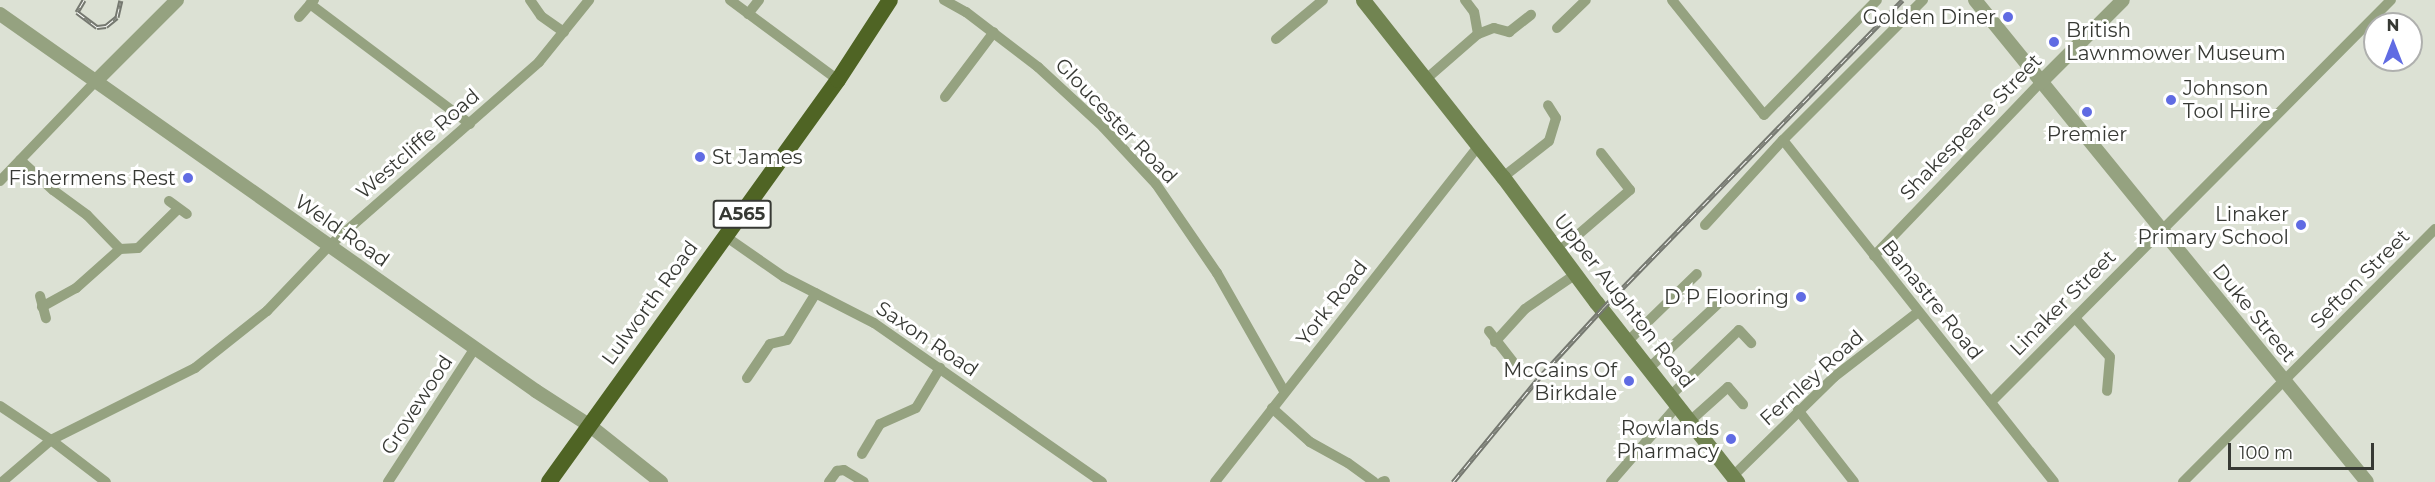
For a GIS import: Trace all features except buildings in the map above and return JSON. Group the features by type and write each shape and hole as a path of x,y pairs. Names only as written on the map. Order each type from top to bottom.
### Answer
{"highway":[{"name":"Lulworth Road","path":"589,425 838,80 890,0"},
{"name":"A565","path":"549,482 589,425"}],"main road":[{"name":"Upper Aughton Road","path":"1363,0 1503,177 1558,252 1735,479"}],"street":[{"path":"0,181 177,0"},
{"path":"530,0 540,16 564,32"},
{"name":"Westcliffe Road","path":"2,482 51,440 195,369 267,311 329,246 539,63 589,0"},
{"path":"730,0 838,80"},
{"path":"748,14 759,0"},
{"name":"Gloucester Road","path":"944,0 994,32 1054,82 1103,127 1156,183 1217,273 1284,391"},
{"path":"1276,39 1323,0"},
{"path":"1465,0 1474,12 1478,34"},
{"path":"1557,28 1586,0"},
{"path":"1671,0 1764,115 1877,0"},
{"path":"1705,225 1783,140 1923,0"},
{"name":"Duke Street","path":"1975,0 2040,83 2367,482"},
{"name":"Shakespeare Street","path":"1874,256 2123,0"},
{"name":"Linaker Street","path":"1991,402 2391,0"},
{"path":"299,17 312,2 470,124"},
{"name":"Weld Road","path":"0,14 475,348 589,425 661,482"},
{"path":"1425,80 1478,34 1494,28 1509,32 1531,15"},
{"path":"945,97 994,32"},
{"path":"1503,177 1549,141 1556,118 1548,105"},
{"name":"Banastre Road","path":"1783,140 2054,482"},
{"name":"York Road","path":"1215,482 1284,391 1478,147"},
{"path":"1558,252 1630,190 1601,153"},
{"path":"21,160 53,190 87,215 120,249"},
{"path":"43,307 76,288 120,249 138,248 183,211 169,201"},
{"name":"Sefton Street","path":"2183,482 2435,229"},
{"name":"Saxon Road","path":"725,236 784,277 874,323 1102,482"},
{"path":"1495,342 1525,309 1576,274"},
{"path":"1628,341 1697,274"},
{"path":"747,378 770,344 787,340 816,293"},
{"path":"1649,368 1719,303"},
{"name":"Fernley Road","path":"1735,479 1798,410 1834,377 1918,312"},
{"path":"2075,318 2110,357 2107,391"},
{"path":"1611,482 1674,400 1739,330 1751,343"},
{"path":"1489,331 1495,342 1513,362"},
{"name":"Grovewood","path":"388,482 475,348"},
{"path":"861,453 880,424 916,408 940,368"},
{"path":"1690,421 1728,387 1743,404"},
{"path":"0,406 51,440 106,482"},
{"path":"1272,408 1310,442 1380,482"},
{"path":"1798,410 1854,482"},
{"path":"829,482 837,471 844,470 864,482"}],"railway":[{"path":"84,0 77,12 97,27 106,26 117,17 121,0"},
{"path":"1453,482 1537,380 1602,309 1902,0"}],"place":[{"name":"Golden Diner","path":"2008,17"},
{"name":"British Lawnmower Museum","path":"2054,42"},
{"name":"Johnson Tool Hire","path":"2171,100"},
{"name":"Premier","path":"2087,112"},
{"name":"St James","path":"700,157"},
{"name":"Fishermens Rest","path":"188,178"},
{"name":"Linaker Primary School","path":"2301,225"},
{"name":"D P Flooring","path":"1801,297"},
{"name":"McCains Of Birkdale","path":"1629,381"},
{"name":"Rowlands Pharmacy","path":"1731,439"}]}
